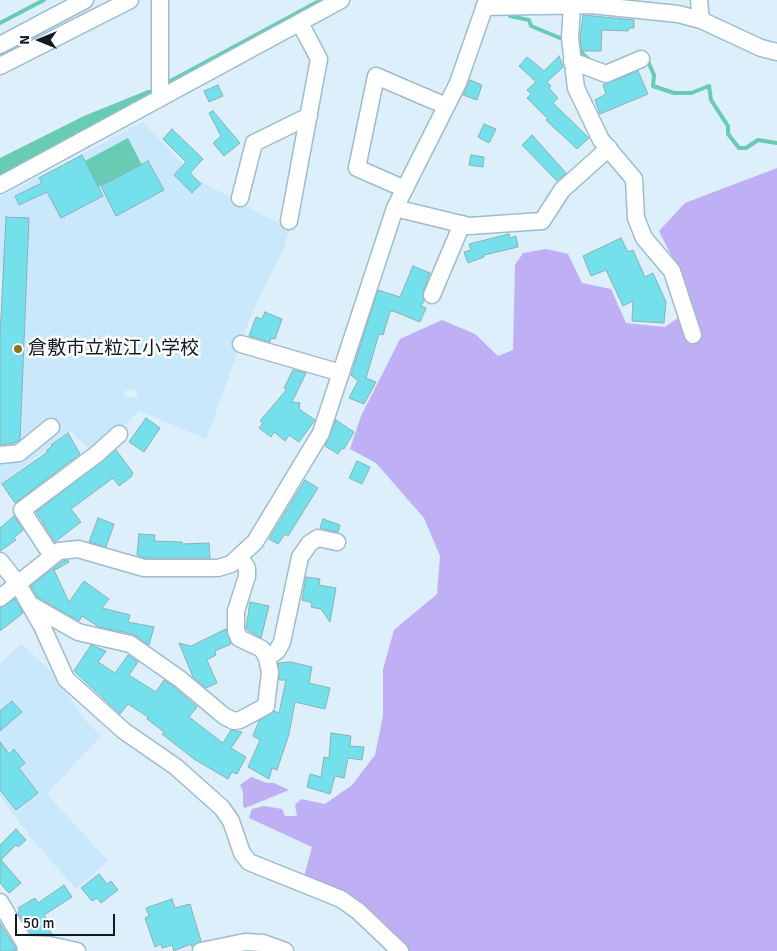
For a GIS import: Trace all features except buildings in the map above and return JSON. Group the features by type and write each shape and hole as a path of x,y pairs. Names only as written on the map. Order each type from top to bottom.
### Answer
{"street":[{"path":"0,44 85,0"},
{"path":"0,66 130,0"},
{"path":"160,0 160,91"},
{"path":"0,185 160,91 300,23 341,0"},
{"path":"700,0 701,20"},
{"path":"0,598 59,551 78,549 126,564 158,569 218,568 231,564 240,558 255,542 321,433 395,208 458,82 485,4 650,6 701,20 761,48 777,52"},
{"path":"572,5 570,38 576,88 601,140 634,179 636,218 644,238 672,270 693,335"},
{"path":"289,221 319,60 300,23"},
{"path":"572,61 606,74 641,58"},
{"path":"405,188 358,168 376,76 446,106"},
{"path":"240,198 254,143 309,116"},
{"path":"395,208 469,226 542,221 562,190 609,148"},
{"path":"432,295 462,224"},
{"path":"241,344 341,373"},
{"path":"0,455 19,453 51,427"},
{"path":"52,556 22,510 97,454 119,434"},
{"path":"267,658 277,651 282,642 300,557 310,543 318,538 337,542"},
{"path":"29,604 78,632 130,644 180,679 224,716 234,721 248,717 266,706 270,672 267,658 262,649 239,638 236,630 236,611 248,576 247,568 240,558"},
{"path":"0,561 18,584 42,626 66,679 124,732 176,767 222,808 231,821 242,853 249,862 341,899 400,951"},
{"path":"0,902 25,948 49,945 77,951"},
{"path":"201,951 245,942 263,943 285,951"}],"shaded area":[{"path":"148,90 153,90 150,95 0,175 0,158 84,116"},
{"path":"143,122 198,180 289,229 283,250 251,315 206,439 140,411 93,453 69,430 0,486 0,449 14,450 14,442 20,442 29,219 6,215 4,270 0,270 0,197","holes":["182,166 201,184 193,193 174,175","136,389 138,396 125,398 124,391"]},
{"path":"128,138 142,165 98,187 85,161"},
{"path":"777,168 777,951 398,951 304,877 312,847 249,818 252,809 264,806 282,809 285,816 297,816 295,805 301,799 325,804 352,785 375,755 383,716 383,669 394,630 437,594 440,556 424,518 376,463 350,449 361,416 400,339 442,320 475,334 498,356 513,350 515,265 523,253 546,249 568,254 582,283 611,289 626,323 665,327 691,309 677,267 659,231 685,203"},
{"path":"21,644 49,669 86,721 101,736 47,794 108,861 76,889 32,839 0,796 0,664"},
{"path":"251,777 267,783 274,783 289,790 245,808 243,806 243,792 240,785"}],"waterway":[{"path":"0,23 44,0"},
{"path":"165,84 321,0"},
{"path":"510,16 529,20 531,26 560,38"},
{"path":"577,49 592,62"},
{"path":"647,59 654,75 653,86 674,93 691,93 709,86 711,100 728,126 728,134 739,148 746,148 758,140 777,143"}],"place":[{"name":"倉敷市立粒江小学校","path":"18,349"}]}
